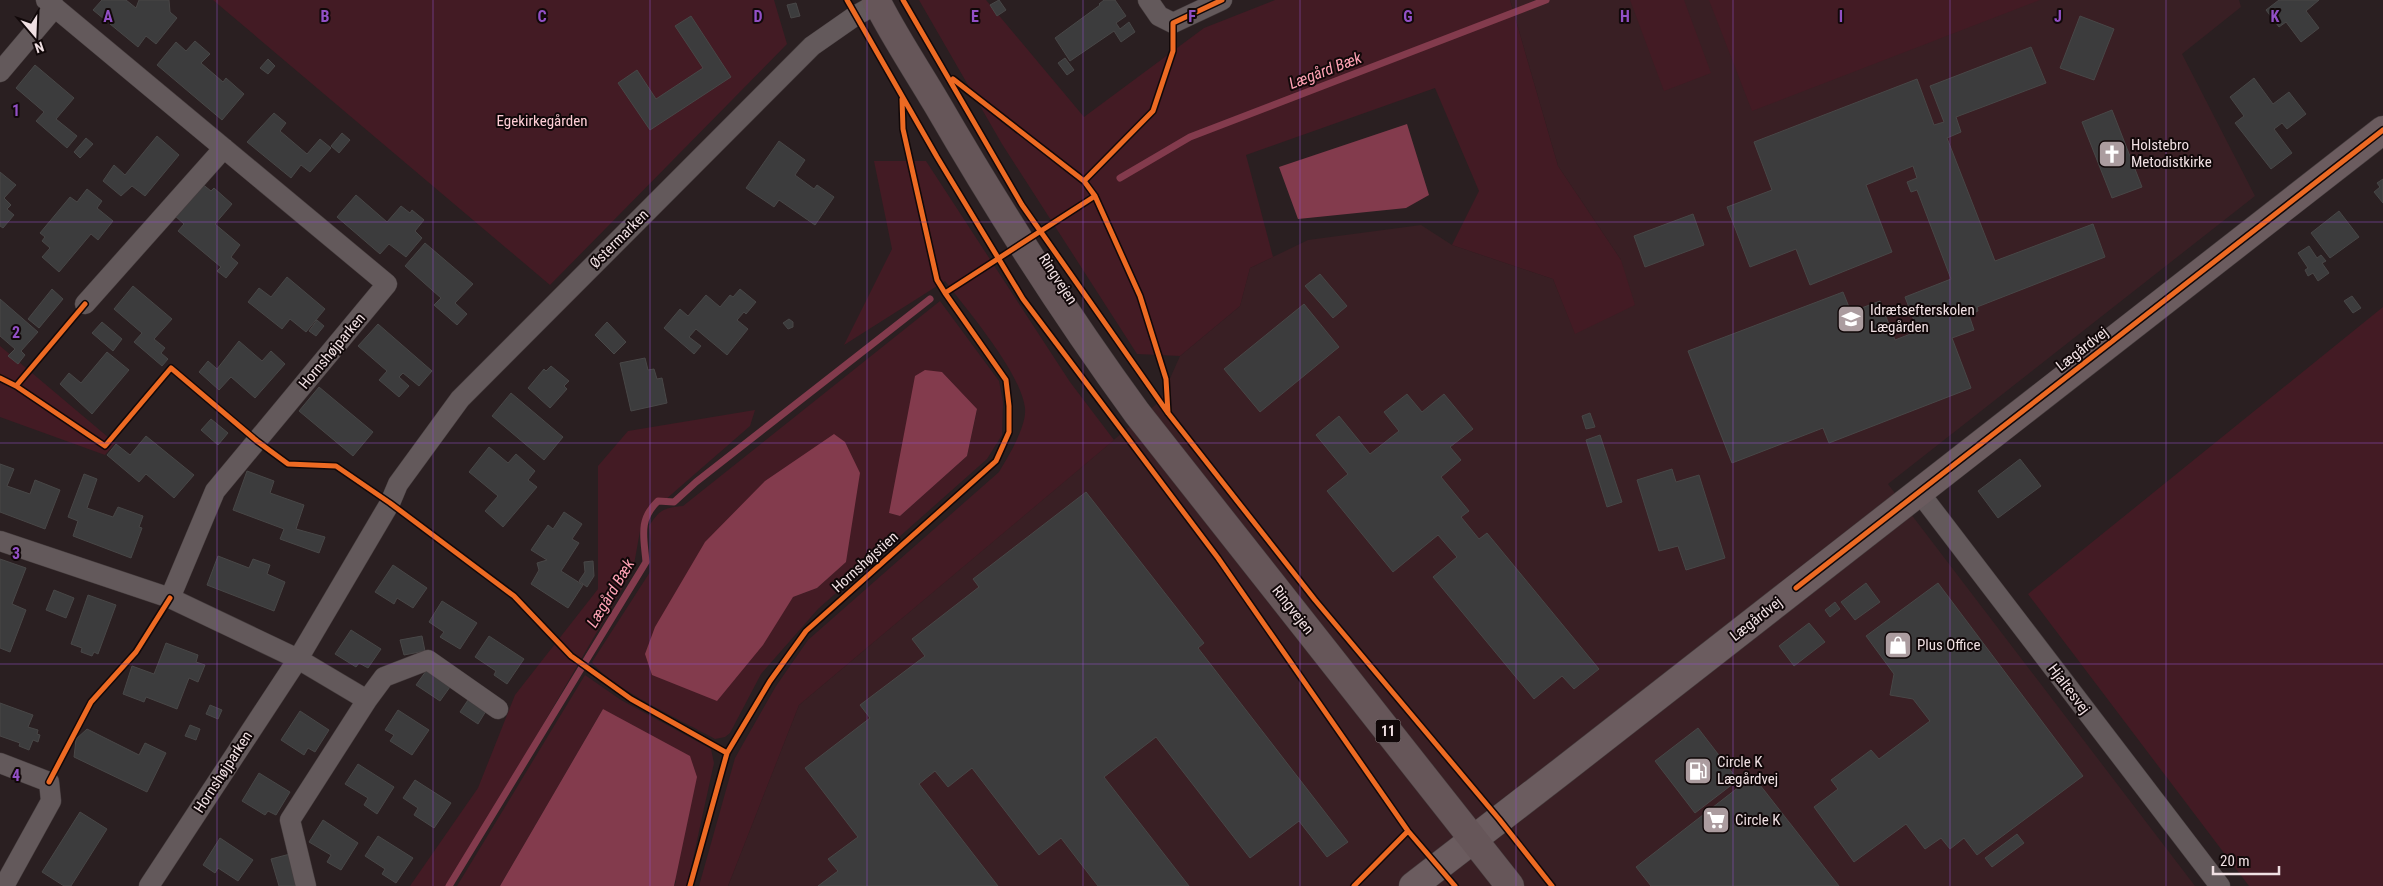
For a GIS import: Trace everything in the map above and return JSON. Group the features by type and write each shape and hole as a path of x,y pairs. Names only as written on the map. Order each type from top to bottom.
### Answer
{"main road":[{"name":"Ringvejen","path":"877,2 997,207 1046,284 1097,358 1137,413 1510,886"}],"street":[{"path":"1148,0 1159,16 1173,23 1222,0"},
{"name":"Østermarken","path":"390,503 398,484 460,399 812,46 877,2"},
{"name":"Hornshøjparken","path":"0,72 51,4 387,284 215,491 170,598"},
{"name":"Lægårdvej","path":"1413,886 1666,691 2383,130"},
{"path":"85,304 224,148"},
{"name":"Hjaltesvej","path":"1919,492 2220,886"},
{"name":"Hornshøjparken","path":"149,886 298,659 390,503"},
{"path":"0,541 170,598 298,659 367,700"},
{"path":"306,886 290,820 367,700 384,677 428,660 498,709"},
{"path":"0,763 49,782 51,801 4,886"}],"shaded area":[{"path":"1510,0 2239,0 2241,7 2182,54 2255,196 1888,484 2195,886 728,886 799,705 1160,401 1180,356 1240,306 1250,268 1308,240 1421,225 1452,245 1553,279 1575,333 1621,260 1558,166"},
{"path":"1407,124 1429,195 1406,208 1298,219 1279,167"},
{"path":"925,370 942,372 977,409 967,456 900,516 889,513 915,376"},
{"path":"834,434 845,442 860,473 846,562 817,588 793,597 763,645 717,701 652,675 645,654 655,627 705,542 765,481"},
{"path":"603,709 690,756 697,777 674,886 500,886"}],"green space":[{"name":"Egekirkegården","path":"213,0 774,0 787,44 550,285"},
{"path":"919,0 986,0 1084,117 1204,28 1275,0 1510,0 1558,166 1621,260 1635,305 1575,334 1553,279 1452,245 1479,191 1435,88 1246,155 1273,257 1250,268 1240,306 1180,356 1137,354 1002,144"},
{"path":"1630,0 1684,0 1711,73 1664,91"},
{"path":"1709,0 2040,0 1752,111"},
{"path":"874,161 926,161 1070,382 1114,440 799,705 728,886 699,886 735,758 776,686 808,640 999,472 1016,441 1025,415 1021,394 1004,360 945,281 844,345 892,249"},
{"path":"940,301 999,381 1003,402 1002,435 987,459 818,609 761,674 730,733 725,737 715,739 615,683 592,662 650,572 651,543 649,526 663,510 683,506","holes":["942,372 977,410 967,456 900,516 889,513","846,561 817,588 793,597"]},
{"path":"2383,307 2383,886 2249,886 2028,594"},
{"path":"0,346 115,443 105,455 0,417"},
{"path":"755,410 750,426 642,520 633,570 449,886 410,886 478,788 515,695 598,589 598,466 628,431"},
{"path":"585,675 621,700 711,749 714,763 687,886 674,886 676,882 603,709 500,886 457,886"}],"building":[{"path":"102,0 126,0 136,8 139,0 169,0 170,12 177,18 156,44 146,36 138,47 93,10"},
{"path":"999,0 1006,10 997,16 990,5"},
{"path":"1104,0 1115,0 1126,16 1116,23 1120,29 1129,22 1135,32 1121,42 1114,31 1070,61 1055,38"},
{"path":"2279,0 2319,0 2306,11 2319,28 2301,42 2286,22 2279,27 2266,10"},
{"path":"796,3 800,16 791,18 787,5"},
{"path":"691,16 731,77 650,130 618,83 637,70 656,99 703,68 675,26"},
{"path":"2080,16 2114,29 2094,80 2060,68"},
{"path":"195,41 210,54 201,63 223,82 226,78 244,94 222,120 157,65 176,42 186,51"},
{"path":"2031,47 2046,83 1956,117 1961,132 1947,138 1995,261 2093,224 2105,257 1977,307 1978,311 1969,315 1974,330 1952,338 1971,388 1829,443 1823,428 1732,463 1688,351 1843,292 1851,312 1880,301 1895,340 1918,331 1905,297 1951,279 1917,190 1911,192 1907,182 1917,178 1913,166 1866,185 1892,252 1810,285 1796,249 1750,267 1727,207 1772,190 1754,142 1917,79 1934,125 1944,122 1930,86"},
{"path":"1065,58 1074,70 1067,75 1058,63"},
{"path":"268,59 275,66 268,74 260,68"},
{"path":"35,65 74,98 56,119 77,136 67,148 36,121 44,112 16,88"},
{"path":"2254,78 2273,104 2289,92 2306,114 2287,129 2282,123 2274,129 2292,153 2271,169 2235,123 2244,116 2230,97"},
{"name":"Holstebro Metodistkirke","path":"2112,110 2142,187 2112,198 2082,122"},
{"path":"274,113 286,123 280,131 307,154 320,139 331,148 310,172 301,165 291,178 247,142"},
{"path":"342,133 350,140 339,153 331,146"},
{"path":"157,136 179,155 145,196 132,186 121,196 103,181 114,165 125,175"},
{"path":"86,138 93,144 80,158 74,152"},
{"path":"779,141 805,160 795,175 814,189 817,185 834,197 815,225 779,200 774,207 746,188"},
{"path":"0,172 16,185 4,198 11,205 7,209 14,215 3,228 0,226"},
{"path":"2383,179 2383,203 2374,192 2380,187 2377,183"},
{"path":"201,183 211,191 214,188 232,204 215,224 240,245 231,257 238,263 226,278 217,271 221,267 178,231 184,224 174,215"},
{"path":"87,189 102,201 97,208 113,221 98,240 91,234 59,272 42,257 50,248 42,241 45,237 40,233 70,197 77,202"},
{"path":"356,195 387,222 401,206 410,213 412,210 424,220 415,231 422,238 406,257 389,244 380,254 337,217"},
{"path":"2339,211 2359,237 2330,258 2311,233"},
{"path":"1693,214 1704,245 1645,267 1634,236"},
{"path":"425,243 473,284 455,303 467,314 457,325 434,305 441,298 405,266"},
{"path":"2309,246 2317,258 2321,255 2326,261 2322,263 2329,273 2318,281 2313,273 2308,276 2305,270 2308,268 2298,253"},
{"path":"1320,274 1347,306 1333,318 1305,286"},
{"path":"287,277 325,309 306,332 290,319 282,329 248,302 259,288 271,297"},
{"path":"133,286 172,319 154,339 165,348 161,353 168,359 162,366 134,342 142,333 114,309"},
{"path":"52,289 63,299 39,328 28,319"},
{"path":"740,289 756,302 746,314 744,312 737,320 748,329 727,355 696,329 689,337 701,346 694,354 664,328 680,309 688,316 706,295 720,307 730,295 733,297"},
{"path":"2352,296 2361,308 2353,313 2344,301"},
{"path":"0,299 38,332 21,351 25,355 18,364 8,356 15,349 0,336"},
{"path":"1304,304 1339,347 1260,412 1224,369"},
{"path":"789,319 793,322 793,327 788,329 783,323"},
{"path":"317,320 324,326 316,336 309,331"},
{"path":"102,322 122,339 113,351 92,333"},
{"path":"607,322 626,342 614,354 595,335"},
{"path":"378,324 432,371 419,386 403,373 399,377 409,386 399,397 379,380 387,371 358,346"},
{"path":"239,341 262,361 271,351 285,364 255,398 231,377 219,390 199,372 208,361 217,369"},
{"path":"107,352 129,370 92,414 60,384 69,373 81,383"},
{"path":"645,358 648,370 654,369 657,379 662,378 667,403 631,411 620,363"},
{"path":"551,366 569,381 564,386 567,389 550,408 528,388 544,369 546,371"},
{"path":"319,387 373,432 353,456 299,411"},
{"path":"511,393 563,437 544,460 492,416"},
{"path":"1407,394 1422,412 1444,394 1473,429 1450,447 1461,460 1441,477 1469,511 1461,517 1479,539 1487,533 1599,669 1574,689 1562,676 1534,699 1433,577 1457,557 1438,535 1393,572 1327,491 1348,474 1316,435 1339,416 1370,454 1399,431 1384,412"},
{"path":"1590,413 1595,427 1586,429 1582,416"},
{"path":"211,419 228,433 218,445 201,430"},
{"path":"1600,435 1622,502 1607,507 1586,440"},
{"path":"146,436 194,475 174,498 146,474 139,482 107,455 116,444 130,455"},
{"path":"489,447 508,463 516,454 535,471 528,480 537,487 503,527 485,511 498,496 469,472"},
{"path":"2020,459 2041,486 1998,518 1978,491"},
{"path":"0,464 14,469 7,486 30,494 35,480 60,490 45,529 0,512"},
{"path":"1672,469 1676,482 1699,475 1725,558 1686,570 1678,546 1659,551 1637,480"},
{"path":"247,471 274,481 270,493 304,505 296,529 325,537 319,553 280,539 284,529 233,510"},
{"path":"84,474 97,479 87,508 113,517 118,507 143,516 139,527 142,528 131,558 73,536 78,521 68,517"},
{"path":"1086,492 1204,643 1198,648 1348,842 1327,857 1299,821 1250,858 1156,737 1104,777 1189,886 1098,886 1061,838 1039,855 972,768 948,787 935,771 919,784 998,886 818,886 838,871 828,859 858,837 805,768 870,718 860,705 925,656 912,639 979,587 973,579"},
{"path":"564,512 582,524 572,539 579,543 561,571 583,585 568,608 531,584 539,570 537,563 547,560 531,550 548,525 553,529"},
{"path":"218,556 249,568 253,559 270,565 267,574 285,582 274,611 207,585"},
{"path":"0,559 26,568 12,604 26,610 10,652 0,648"},
{"path":"593,561 594,576 587,587 579,581 585,572 584,562"},
{"path":"393,565 427,588 413,608 397,598 394,604 375,592"},
{"path":"1866,583 1880,602 1855,620 1841,602"},
{"path":"1938,583 2083,776 1977,855 1964,838 1950,849 1941,838 1925,849 1906,824 1854,862 1814,807 1838,789 1831,780 1871,750 1879,759 1930,721 1913,699 1890,695 1894,674 1866,636"},
{"path":"54,590 74,598 66,618 46,610"},
{"path":"88,595 116,605 98,654 94,652 92,656 81,652 82,648 71,644"},
{"path":"442,601 477,623 460,649 440,637 444,632 429,622"},
{"path":"1835,602 1840,609 1830,617 1825,610"},
{"path":"1809,623 1825,642 1794,666 1779,646"},
{"path":"351,630 381,649 368,668 359,663 356,667 335,654"},
{"path":"422,636 425,651 404,655 400,640"},
{"path":"489,636 524,659 507,684 494,675 496,671 475,657"},
{"path":"166,643 198,655 196,662 205,665 198,682 189,678 177,709 146,697 144,702 123,694 132,666 154,674"},
{"path":"426,671 450,687 440,701 416,685"},
{"path":"468,700 486,711 478,724 460,712"},
{"path":"0,703 33,715 28,727 38,730 37,734 40,735 38,742 33,740 29,750 19,746 20,743 0,736"},
{"path":"210,705 222,710 218,719 206,714"},
{"path":"398,710 429,730 412,755 390,741 394,735 385,730"},
{"path":"300,711 329,730 315,752 308,748 304,755 281,740"},
{"path":"190,725 200,729 196,740 185,736"},
{"path":"1698,728 1738,780 1695,813 1655,761"},
{"path":"87,729 139,755 145,743 166,753 147,792 74,757 76,739"},
{"path":"358,764 394,787 377,814 364,805 368,798 345,784"},
{"path":"259,773 290,792 276,815 268,811 265,815 242,801"},
{"path":"1753,776 1839,886 1651,886 1636,867"},
{"path":"415,780 451,803 434,828 414,815 418,808 403,798"},
{"path":"80,812 107,829 71,886 64,886 42,872"},
{"path":"323,820 358,843 341,870 327,862 331,855 309,842"},
{"path":"2017,834 2024,843 1992,867 1985,858"},
{"path":"378,836 413,858 396,883 382,874 385,869 365,856"},
{"path":"220,838 253,860 238,881 218,868 215,873 203,865"},
{"path":"290,854 299,886 279,886 271,859"}],"waterway":[{"name":"Lægård Bæk","path":"1120,178 1190,137 1546,0"},
{"name":"Lægård Bæk","path":"449,886 646,562 644,529 647,515 652,508 658,501 674,502 696,482 930,299"}],"cycle path":[{"path":"847,0 937,157 1023,299 1218,558 1408,831 1455,886"},
{"path":"903,0 1022,205 1168,413 1315,600 1499,819 1552,886"},
{"path":"1084,181 1153,111 1173,51 1173,23 1222,0"},
{"path":"953,79 1084,181 1095,196 1140,296 1166,379 1168,413"},
{"path":"902,99 903,129 937,280 945,293"},
{"path":"1796,588 2383,130"},
{"name":"Hornshøjstien","path":"690,886 727,753 770,681 806,631 996,461 1009,432 1006,380 945,293 1095,196"},
{"path":"16,386 85,304"},
{"path":"0,378 16,386 105,446 171,368 257,441 288,464 336,466 390,503 514,596 571,656 631,699 727,753"},
{"path":"49,782 91,702 136,652 170,598"},
{"path":"1354,886 1408,831"}],"place":[{"name":"Holstebro Metodistkirke","path":"2112,154"},
{"name":"Idrætsefterskolen Lægården","path":"1851,319"},
{"name":"Plus Office","path":"1898,645"},
{"name":"Circle K Lægårdvej","path":"1698,771"},
{"name":"Circle K","path":"1716,820"}]}
